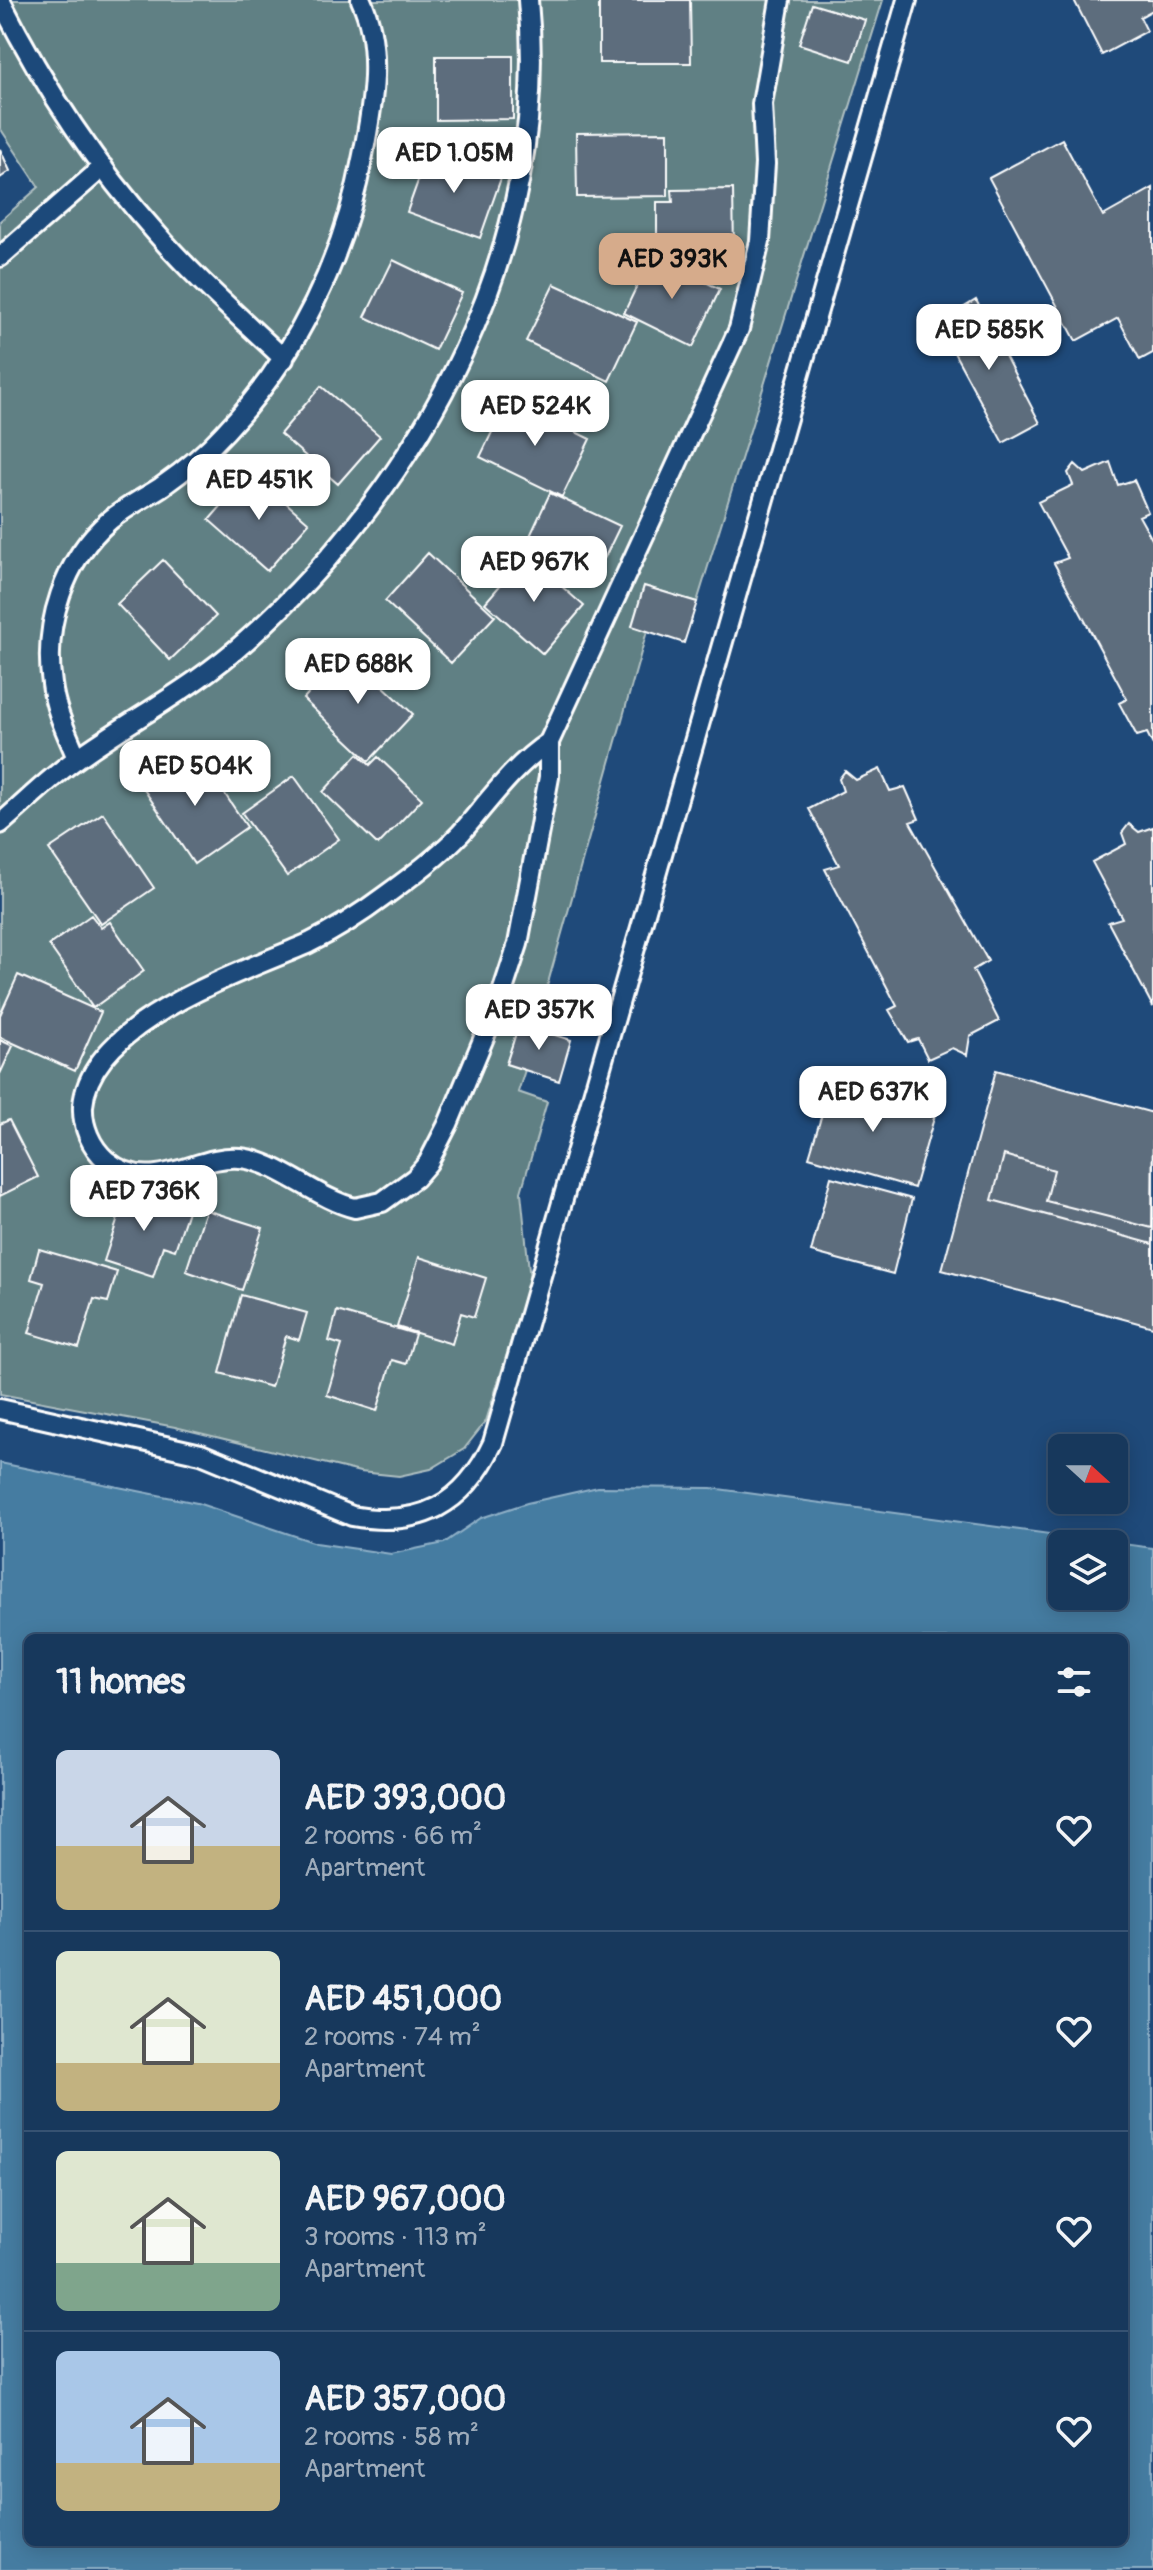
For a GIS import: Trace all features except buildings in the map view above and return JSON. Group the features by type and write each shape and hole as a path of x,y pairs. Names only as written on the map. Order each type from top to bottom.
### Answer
{"lane":[{"path":"0,0 44,77 103,167 183,263 284,359"},
{"path":"77,758 52,686 49,656 59,597 71,569 108,522 184,471 207,450 284,359 330,265 362,162 374,68 372,39 361,0"},
{"path":"0,824 77,758 201,677 291,598 373,502 433,409 483,309 514,213 530,96 528,0"},
{"path":"549,742 521,764 458,836 385,896 312,941 168,1006 120,1041 98,1065 84,1094 85,1127 105,1159 120,1169 149,1175 172,1174 212,1161 241,1158 355,1208 382,1202 415,1178 439,1145 510,972 546,800 549,742 739,329 760,241 765,164 762,104 780,0"},
{"path":"0,1409 201,1454 352,1516 377,1520 425,1514 467,1486 483,1466 493,1443 907,0"},
{"path":"0,257 103,167"}],"green space":[{"path":"0,0 883,0 697,602 644,586 632,625 647,631 535,1029 519,1024 506,1064 525,1070 518,1092 547,1102 521,1192 530,1280 486,1421 464,1449 431,1469 399,1476 360,1472 175,1427 0,1394 0,221 39,187 0,128"}],"water":[{"path":"0,1463 197,1503 316,1543 391,1554 444,1543 481,1518 527,1503 598,1487 711,1488 1048,1534 1048,1610 1128,1610 1128,1545 1153,1548 1153,2570 0,2570"}]}
